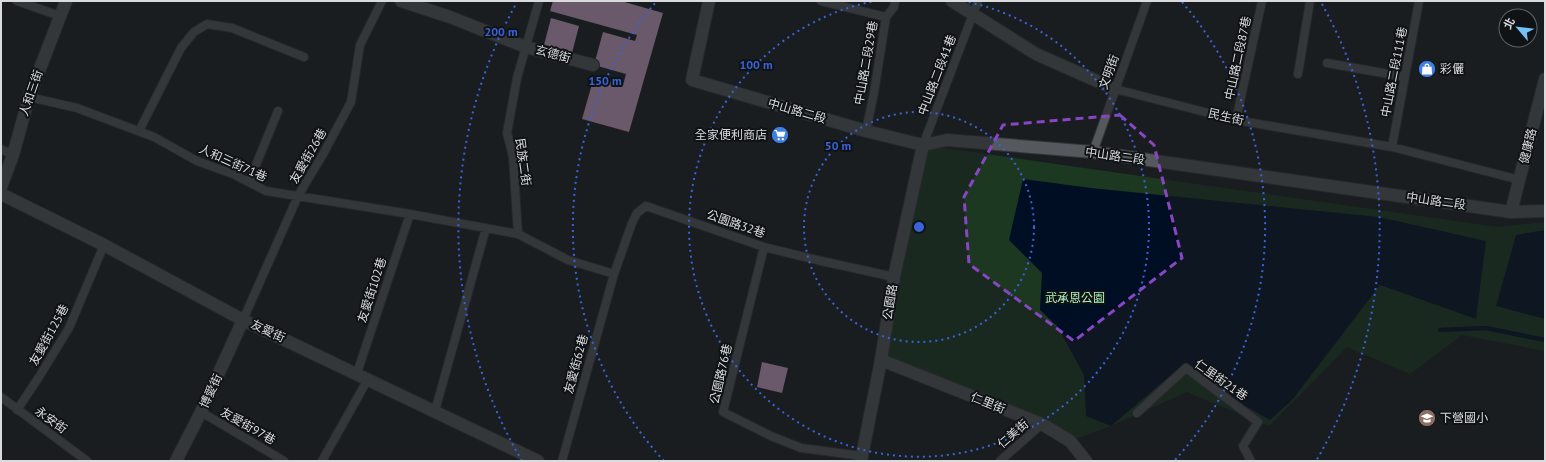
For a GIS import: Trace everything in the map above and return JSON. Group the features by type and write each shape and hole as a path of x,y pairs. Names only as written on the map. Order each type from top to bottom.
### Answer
{"street":[{"name":"人和三街","path":"1,187 13,155 28,97 66,1"},
{"name":"玄德街","path":"400,1 450,17 526,47 593,65"},
{"name":"中山路二段","path":"709,1 692,80 866,131 923,145 947,140 1093,152 1511,212 1545,211"},
{"name":"民生街","path":"952,1 1036,54 1115,89"},
{"name":"健康路","path":"1511,212 1545,79"},
{"name":"公園路","path":"862,458 881,360 894,277 923,145"},
{"name":"友愛街","path":"1,194 104,245 243,320 538,461"},
{"name":"博愛街","path":"176,461 201,412 243,320"},
{"name":"仁里街","path":"881,360 1042,424 1070,441 1086,461"}],"lane":[{"path":"17,1 60,16"},
{"name":"友愛街26巷","path":"243,320 298,196 322,156 351,102 360,45 382,1"},
{"name":"民族二街","path":"518,234 513,157 507,133 517,78 539,1"},
{"path":"821,1 886,17"},
{"name":"中山路二段29巷","path":"866,131 874,93 886,17 894,7 895,1"},
{"name":"中山路二段41巷","path":"923,145 978,1"},
{"name":"文明街","path":"1093,152 1147,1"},
{"name":"中山路二段87巷","path":"1236,120 1262,1"},
{"path":"1298,74 1310,1"},
{"name":"中山路二段111巷","path":"1392,147 1419,1"},
{"path":"139,131 181,48 194,32 207,24 232,28 304,57"},
{"path":"1327,62 1405,78"},
{"name":"民生街","path":"1115,89 1236,120 1392,147 1520,180"},
{"name":"人和三街71巷","path":"28,97 77,108 139,131 154,137 197,162 233,174 266,191 410,214 518,234 568,260 614,274"},
{"path":"249,182 278,111"},
{"path":"1,148 13,155"},
{"name":"公園路32巷","path":"614,274 632,223 637,213 646,206 764,247 894,277"},
{"name":"友愛街102巷","path":"362,376 410,214"},
{"path":"435,411 486,228"},
{"name":"友愛街125巷","path":"17,410 69,328 104,245"},
{"name":"公園路76巷","path":"764,247 723,412 771,436 800,448 862,458"},
{"name":"友愛街62巷","path":"562,461 614,274"},
{"name":"仁里街21巷","path":"1137,413 1186,368 1258,422 1243,446 1251,461"},
{"path":"322,461 362,376"},
{"name":"永安街","path":"1,397 87,461"},
{"name":"友愛街97巷","path":"201,412 284,461"},
{"name":"仁美街","path":"1000,461 1042,424"}],"highlighted area":[{"path":"1120,115 1154,145 1182,258 1074,341 969,264 964,197 1003,125"}],"green space":[{"name":"武承恩公園","path":"923,145 1498,227 1545,222 1545,351 1462,335 1410,374 1347,347 1269,426 1187,392 1111,426 1070,441 881,360"}],"water":[{"path":"1023,179 1091,188 1379,217 1486,241 1476,319 1380,285 1293,399 1270,420 1235,400 1207,372 1184,364 1111,426 1086,416 1084,375 1057,326 1040,310 1042,273 1009,240"},
{"path":"1545,230 1545,319 1496,306 1516,235"}],"building":[{"path":"553,1 621,1 663,13 629,132 582,119 594,77 623,85 626,74 594,65 603,32 635,41 637,35 550,11"},
{"path":"551,18 579,26 572,53 544,45"},
{"path":"762,362 788,368 782,393 757,387"}],"waterway":[{"path":"1440,330 1486,328 1545,340"}],"place":[{"name":"彩儷","path":"1427,69"},
{"name":"全家便利商店","path":"780,135"},
{"name":"下營國小","path":"1427,418"}]}
